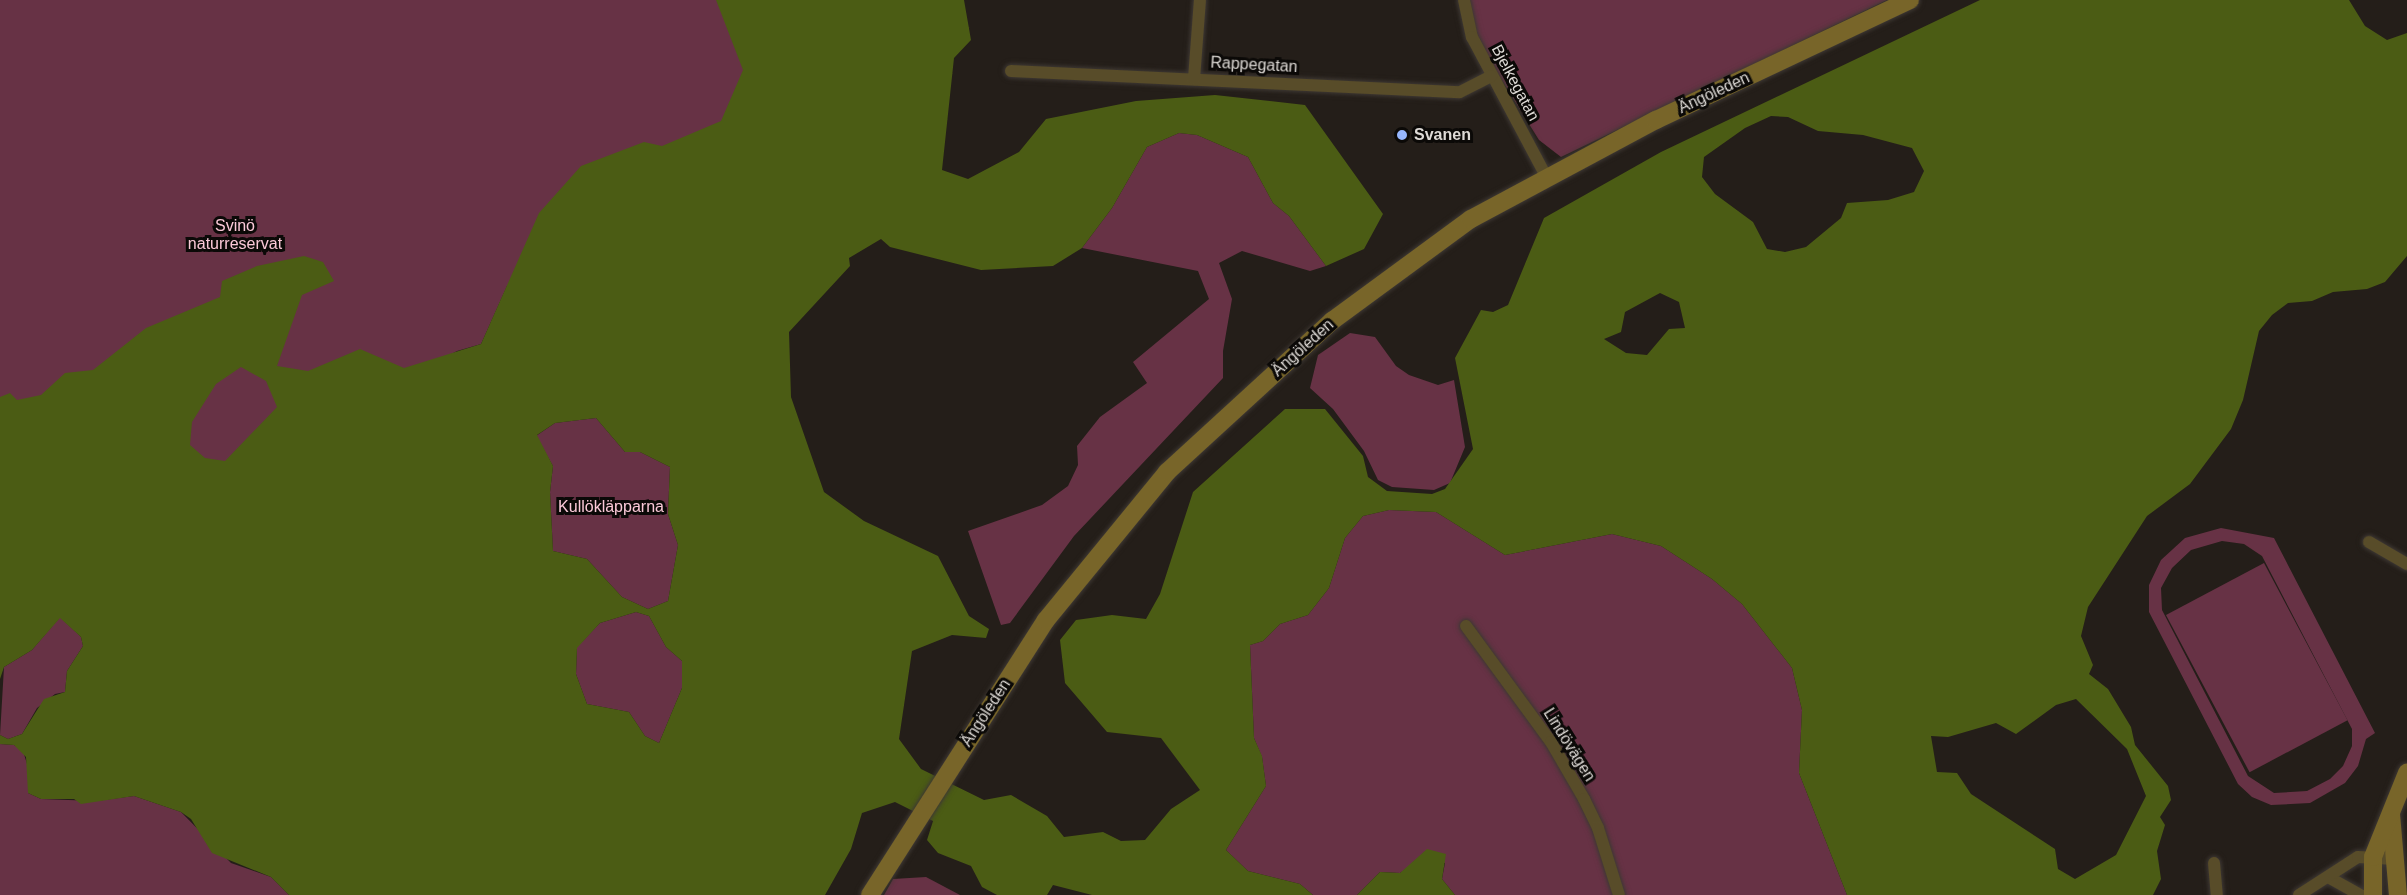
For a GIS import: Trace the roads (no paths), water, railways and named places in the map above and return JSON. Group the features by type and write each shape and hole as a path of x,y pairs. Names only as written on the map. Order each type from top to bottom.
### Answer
{"main road":[{"name":"Ängöleden","path":"870,895 1046,620 1167,472 1332,321 1471,219 1656,120 1910,0"},
{"path":"2373,895 2373,857 2407,772"},
{"path":"2391,812 2398,895"}],"street":[{"path":"1194,79 1200,0"},
{"name":"Bjelkegatan","path":"1464,0 1472,37 1547,178"},
{"name":"Rappegatan","path":"1011,71 1460,92 1491,76"},
{"path":"2369,542 2407,564"},
{"name":"Lindövägen","path":"1466,626 1551,742 1584,799 1598,828 1618,895"},
{"path":"2299,895 2358,857 2395,860"},
{"path":"2214,863 2217,895"},
{"path":"2328,877 2361,895"}],"place":[{"name":"Svanen","path":"1402,135"}],"park label":[{"name":"Svinö naturreservat","path":"235,235"},
{"name":"Kullökläpparna","path":"611,507"}]}
